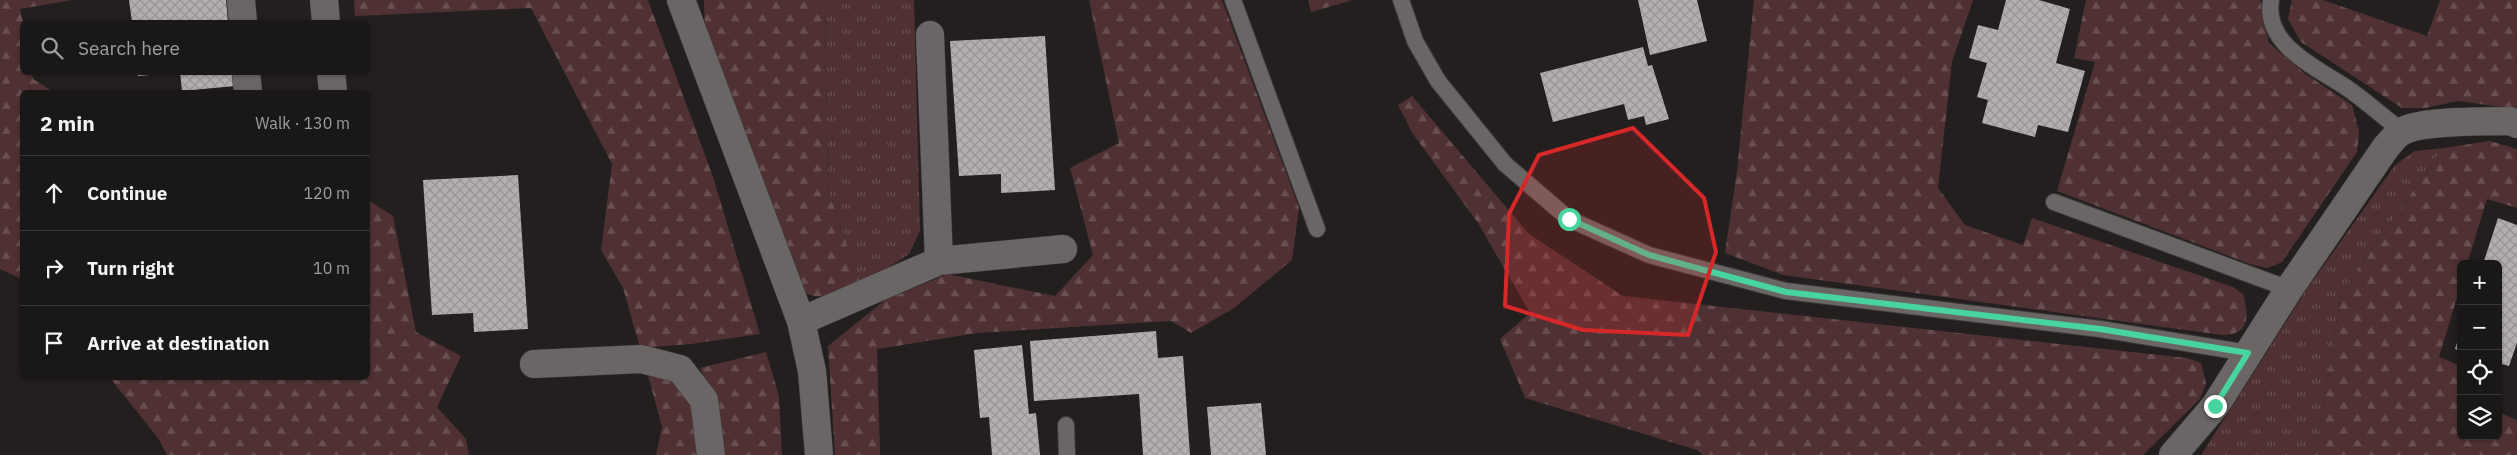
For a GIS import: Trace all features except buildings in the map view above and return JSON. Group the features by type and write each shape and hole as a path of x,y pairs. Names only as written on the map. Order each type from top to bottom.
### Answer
{"street":[{"path":"241,0 243,20"},
{"path":"324,0 326,20"},
{"path":"681,0 801,320 812,371 819,455"},
{"path":"930,35 939,261"},
{"path":"246,75 248,90"},
{"path":"331,75 333,90"},
{"path":"2173,455 2215,406 2289,289 2386,147 2402,131 2415,127 2463,122 2510,121 2517,124"},
{"path":"801,320 939,261 1063,249"},
{"path":"534,364 641,359 680,369 704,400 711,455"}],"lane":[{"path":"1233,0 1317,229"},
{"path":"1401,0 1415,41 1438,81 1504,164 1569,219 1649,255 1786,292 2100,329 2248,353"},
{"path":"2271,0 2270,8 2275,28 2287,46 2310,65 2347,88 2402,131"},
{"path":"2054,202 2289,289"},
{"path":"1066,425 1067,455"}],"highlighted area":[{"path":"1633,128 1704,198 1716,252 1688,335 1583,330 1505,306 1509,214 1539,155"}],"green space":[{"path":"0,0 72,0 20,9 23,20 20,20 20,75 32,75 33,79 51,90 20,90 20,278 0,269"},
{"path":"354,0 648,0 713,177 760,334 691,344 640,348 623,288 601,250 612,164 531,8 355,16"},
{"path":"704,0 825,0 828,189 860,282 826,296 804,293 705,36"},
{"path":"825,0 914,0 920,231 909,254 886,269 860,282 828,189"},
{"path":"1089,0 1222,0 1299,208 1292,260 1234,308 1191,333 1171,321 977,333 877,349 880,455 835,455 828,346 885,300 947,274 1055,296 1093,255 1070,168 1119,143"},
{"path":"1308,0 1353,0 1311,12"},
{"path":"1754,0 1973,0 1952,62 1938,188 1965,225 2023,245 2032,218 2233,287 2243,294 2245,302 2246,317 2243,328 2238,332 2222,335 1783,275 1725,253 1737,171"},
{"path":"2086,0 2260,0 2269,43 2304,73 2352,105 2359,132 2357,152 2282,262 2268,268 2253,265 2057,191 2095,62 2074,58"},
{"path":"2292,0 2323,0 2427,36 2440,0 2517,0 2517,109 2458,101 2425,108 2402,108 2301,42 2288,19"},
{"path":"1412,96 1529,234 1623,296 2187,358 2201,363 2206,383 2200,399 2143,455 1703,455 1697,450 1525,398 1500,339 1530,313 1478,223 1413,134 1398,105"},
{"path":"2490,141 2517,149 2517,208 2487,199 2468,260 2457,260 2457,297 2439,357 2457,364 2457,440 2502,440 2502,414 2517,420 2517,455 2316,455 2341,294 2443,148"},
{"path":"2443,148 2341,294 2316,455 2201,455 2307,289 2395,165 2415,151"},
{"path":"370,201 393,216 416,332 461,356 437,407 466,439 469,455 167,455 158,438 112,380 370,380"},
{"path":"766,352 779,396 782,455 720,455 713,397 700,368"},
{"path":"646,368 676,379 695,407 701,455 656,455 662,427"}],"route":[{"path":"1569,219 1649,255 1786,292 2100,329 2248,353 2215,406"}]}
